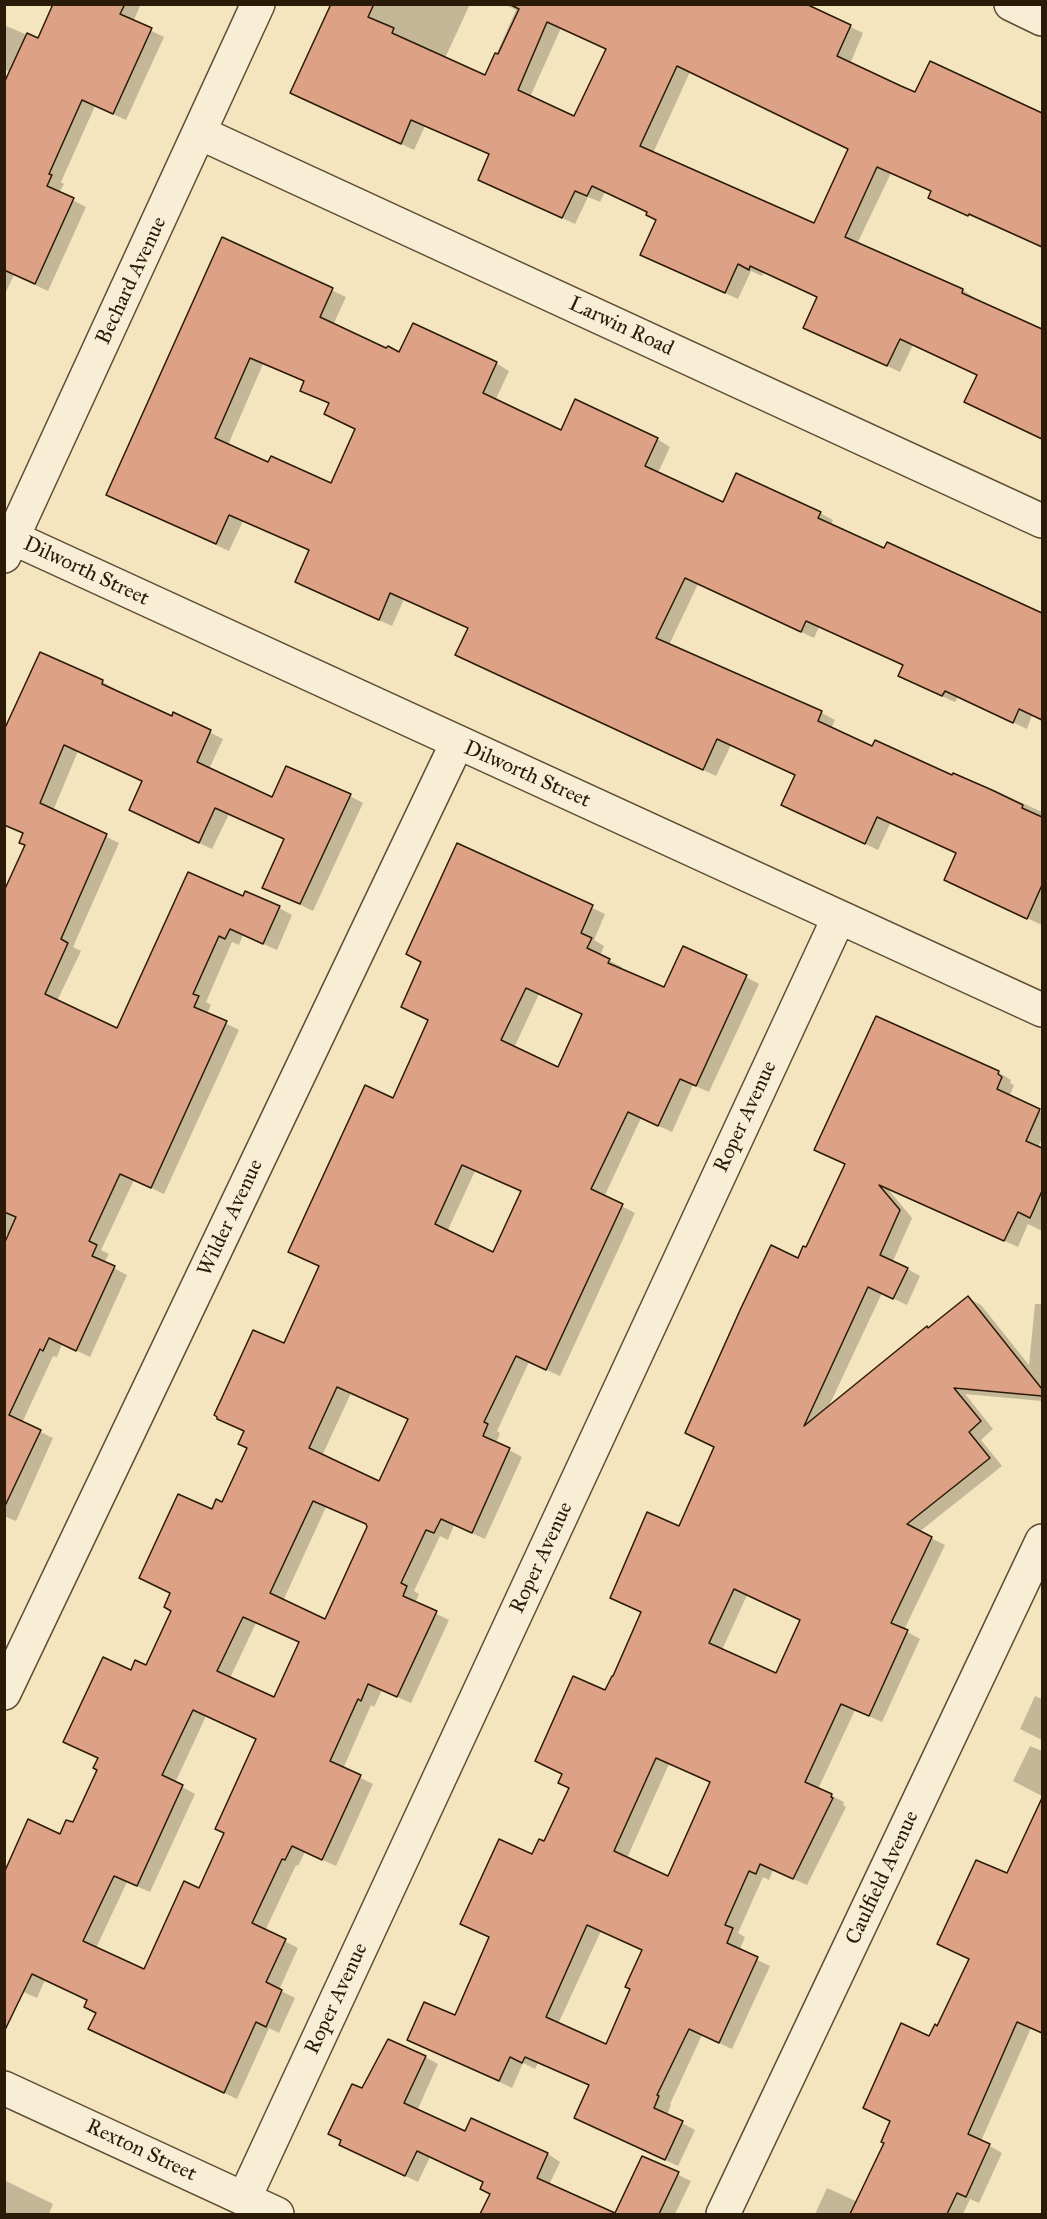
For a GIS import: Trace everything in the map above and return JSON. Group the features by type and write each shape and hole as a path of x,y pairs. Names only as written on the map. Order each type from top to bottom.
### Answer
{"street":[{"name":"Bechard Avenue","path":"9,547 258,4"},
{"path":"1011,4 1042,19"},
{"name":"Larwin Road","path":"200,133 1042,521"},
{"name":"Dilworth Street","path":"9,547 457,743 1042,1010"},
{"name":"Wilder Avenue","path":"4,1693 457,743"},
{"name":"Roper Avenue","path":"244,2199 839,917"},
{"name":"Caulfield Avenue","path":"723,2214 1042,1541"},
{"name":"Rexton Street","path":"4,2088 277,2214"}],"building":[{"path":"53,4 125,4 120,14 152,28 113,114 82,100 49,174 52,175 47,186 74,198 35,284 4,270 4,83 27,33 38,38"},
{"path":"331,4 374,4 368,17 394,28 392,33 485,75 495,53 498,54 519,9 509,4 806,4 851,25 837,56 901,86 915,92 930,61 1042,113 1042,247 928,198 931,191 877,167 845,237 963,289 962,293 1042,329 1042,439 964,402 977,375 900,339 887,366 803,328 817,297 750,266 749,270 738,264 725,293 640,255 656,220 646,215 647,212 592,186 587,196 575,191 562,218 478,180 489,154 411,120 401,144 290,93","holes":["547,22 606,49 574,116 518,90","677,66 848,149 814,223 640,146"]},
{"path":"222,237 333,288 320,317 386,348 388,346 399,352 413,323 497,362 483,393 561,430 575,399 658,438 645,466 723,502 736,473 821,512 818,518 884,548 887,542 1042,613 1042,720 1019,709 1013,723 945,691 942,696 898,676 903,665 806,621 801,632 685,578 656,638 822,711 818,721 872,746 875,740 952,775 953,773 1023,805 1022,808 1042,817 1042,885 1027,919 944,880 956,853 877,817 865,844 781,805 795,775 717,739 703,770 455,655 468,628 390,593 379,620 295,582 309,550 229,515 216,544 106,495","holes":["250,358 304,381 300,391 329,403 324,414 355,429 331,483 271,456 268,462 215,438"]},
{"path":"40,652 103,680 102,684 172,716 173,712 211,730 197,762 272,797 286,766 351,794 300,904 262,888 284,839 215,808 199,843 129,810 142,781 64,745 40,803 107,834 61,939 68,943 45,994 117,1028 188,872 243,896 245,891 280,906 263,944 230,929 225,939 219,936 193,994 199,996 194,1007 227,1021 151,1188 120,1174 89,1241 97,1245 92,1256 115,1266 76,1351 49,1338 43,1351 40,1349 9,1415 41,1430 4,1508 4,1244 16,1217 4,1212 4,891 25,845 19,843 23,833 4,825 4,730"},
{"path":"457,843 593,905 581,933 592,938 587,948 610,959 608,963 664,987 683,946 747,975 696,1086 680,1079 658,1126 628,1112 591,1189 623,1204 546,1370 516,1356 484,1422 488,1424 483,1436 510,1448 472,1533 441,1519 434,1533 426,1530 401,1583 407,1586 403,1596 437,1611 397,1697 368,1684 361,1701 358,1699 330,1761 361,1775 322,1860 292,1846 285,1860 282,1859 252,1923 286,1939 266,1982 282,1990 266,2027 256,2022 224,2093 88,2029 96,2013 84,2007 87,2000 32,1974 4,2032 4,1873 28,1819 60,1834 66,1820 73,1822 97,1770 93,1768 98,1758 63,1742 103,1657 131,1670 135,1660 146,1665 171,1611 164,1607 170,1593 139,1578 178,1494 212,1509 216,1499 222,1502 247,1448 238,1444 244,1431 217,1419 214,1415 253,1330 284,1343 319,1266 288,1252 365,1085 393,1098 428,1020 401,1007 421,962 406,954","holes":["526,988 582,1014 558,1067 501,1040","462,1165 521,1191 493,1252 435,1224","337,1387 408,1419 379,1481 309,1448","313,1501 366,1524 367,1527 325,1619 270,1593","243,1617 299,1642 274,1697 217,1671","193,1710 256,1739 215,1829 224,1833 199,1888 184,1881 144,1969 83,1941 114,1876 137,1886 183,1785 162,1775"]},
{"path":"876,1016 999,1071 998,1074 1002,1077 997,1089 1040,1109 1026,1141 1042,1148 1042,1191 1030,1218 1018,1212 1004,1241 879,1185 900,1210 880,1255 908,1268 893,1299 868,1287 804,1426 927,1326 928,1328 968,1296 1042,1389 1042,1396 954,1388 981,1421 969,1432 990,1458 907,1524 932,1537 891,1623 908,1630 869,1716 841,1704 805,1782 832,1794 833,1798 793,1879 760,1864 756,1874 749,1871 725,1925 733,1928 727,1943 758,1957 719,2043 689,2029 657,2095 659,2096 654,2108 683,2121 665,2160 574,2118 589,2085 525,2057 522,2063 510,2057 499,2081 407,2040 424,2002 455,2015 489,1937 460,1924 499,1839 532,1854 539,1839 544,1841 569,1788 558,1783 562,1774 535,1761 573,1676 605,1690 613,1676 641,1612 610,1598 647,1512 679,1526 714,1447 685,1433 741,1308 771,1245 798,1258 803,1246 806,1247 845,1164 814,1150","holes":["734,1589 800,1620 776,1673 709,1643","656,1758 710,1782 668,1876 614,1851","587,1925 642,1950 625,1987 630,1989 606,2044 546,2017"]},
{"path":"1042,1798 1042,2033 1017,2022 968,2134 990,2144 966,2197 957,2193 947,2214 850,2214 884,2143 881,2142 890,2121 863,2108 901,2023 929,2036 935,2024 937,2026 969,1959 937,1944 976,1860 1007,1873"},
{"path":"388,2039 426,2056 404,2103 465,2131 471,2118 548,2153 537,2178 615,2213 642,2156 679,2172 659,2214 480,2214 490,2194 480,2189 483,2182 417,2151 405,2176 339,2145 341,2140 328,2134 352,2084 362,2088"}]}
